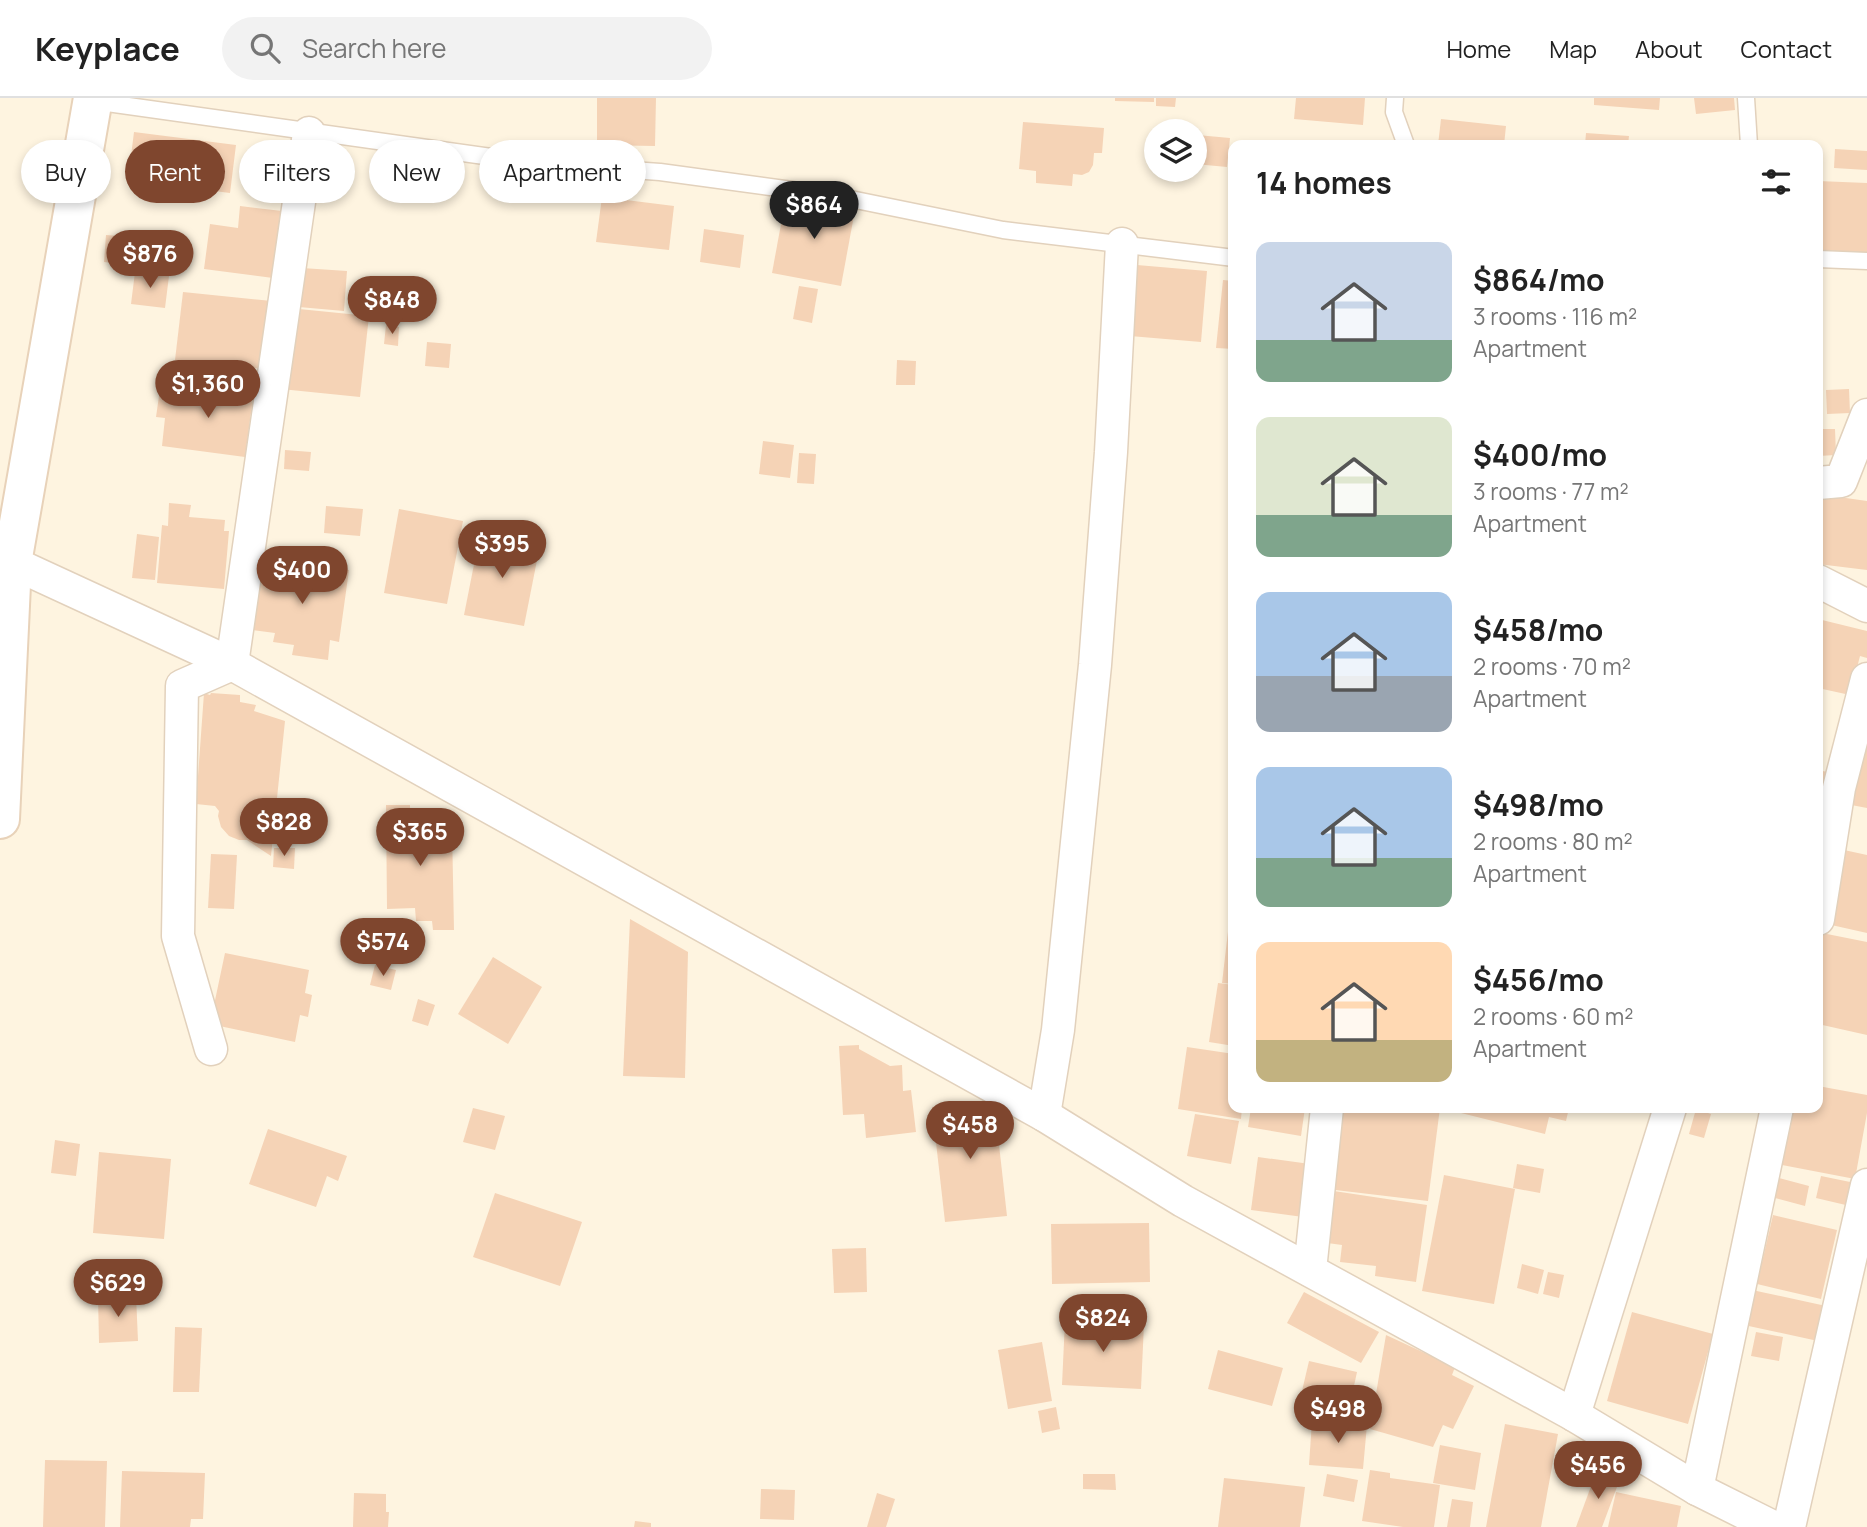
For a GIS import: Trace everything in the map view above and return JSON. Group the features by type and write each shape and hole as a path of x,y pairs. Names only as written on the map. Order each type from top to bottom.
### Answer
{"street":[{"path":"0,819 6,560 92,99"},
{"path":"232,664 309,133"},
{"path":"1044,1115 1060,1017 1095,665 1111,452 1122,244"},
{"path":"1823,483 1841,481 1867,415"},
{"path":"6,560 232,664 1044,1115 1183,1201 1574,1415 1698,1489 1773,1527"},
{"path":"1823,584 1867,606"},
{"path":"211,1049 178,936 182,686 232,664"},
{"path":"1823,888 1839,788 1867,679"},
{"path":"1310,1270 1326,1113"},
{"path":"1574,1415 1668,1113"},
{"path":"1698,1489 1776,1113"},
{"path":"1789,1527 1867,1185"}],"lane":[{"path":"1746,98 1749,140"},
{"path":"92,99 309,133 534,163 660,172 836,196 1003,230 1228,257"},
{"path":"1393,140 1395,105"},
{"path":"1395,105 1405,140"},
{"path":"1823,259 1867,261"}],"building":[{"path":"597,98 656,98 655,146 646,146 646,140 597,140"},
{"path":"1115,98 1154,98 1154,102 1115,101"},
{"path":"1156,98 1176,98 1175,107 1156,106"},
{"path":"1296,98 1365,98 1363,125 1294,119"},
{"path":"1594,98 1660,98 1659,110 1594,105"},
{"path":"1694,98 1734,98 1735,110 1696,114"},
{"path":"1441,119 1506,126 1505,140 1439,140"},
{"path":"1023,122 1104,128 1102,153 1094,153 1089,172 1082,175 1073,174 1072,186 1036,183 1036,171 1019,169"},
{"path":"134,132 197,140 133,140"},
{"path":"1586,133 1629,136 1629,140 1585,140"},
{"path":"1207,136 1230,138 1227,167 1207,165"},
{"path":"225,144 236,145 230,193 225,192"},
{"path":"1835,149 1867,151 1867,170 1834,168"},
{"path":"1823,181 1867,183 1867,254 1823,252"},
{"path":"786,197 855,210 841,286 772,273"},
{"path":"646,202 674,206 669,250 596,242 601,203"},
{"path":"240,206 282,211 273,278 204,269 210,224 238,228"},
{"path":"704,229 744,235 740,268 700,262"},
{"path":"106,235 134,237 131,265 104,262"},
{"path":"1137,265 1207,271 1201,342 1130,336"},
{"path":"302,268 347,271 344,311 299,307"},
{"path":"135,272 169,276 165,308 131,304"},
{"path":"1223,280 1228,280 1228,349 1216,348"},
{"path":"799,286 818,289 812,323 793,319"},
{"path":"183,292 272,301 265,369 175,360"},
{"path":"289,308 369,316 360,397 281,389"},
{"path":"386,325 399,327 398,346 384,344"},
{"path":"427,342 451,344 449,368 425,366"},
{"path":"897,360 916,361 915,385 896,385"},
{"path":"191,383 254,391 245,457 162,446 165,418 156,417 159,396 188,400"},
{"path":"1849,389 1850,413 1827,414 1826,390"},
{"path":"1823,429 1835,429 1836,455 1823,456"},
{"path":"763,441 794,445 790,478 759,474"},
{"path":"285,450 311,452 309,471 284,469"},
{"path":"799,453 816,454 814,484 797,483"},
{"path":"1823,495 1867,501 1867,570 1823,565"},
{"path":"169,503 191,505 189,517 225,520 224,531 229,531 224,589 157,583 162,525 168,526"},
{"path":"326,506 363,509 360,536 324,533"},
{"path":"399,509 463,521 447,604 384,593"},
{"path":"137,534 159,537 155,580 132,578"},
{"path":"480,534 540,545 524,626 464,615"},
{"path":"263,559 349,570 339,642 330,640 328,660 292,655 294,645 273,642 275,633 253,630"},
{"path":"1823,620 1867,631 1867,658 1860,656 1850,695 1823,689"},
{"path":"204,693 240,695 240,702 256,705 254,711 285,721 271,856 247,840 229,836 221,827 219,811 215,806 196,804"},
{"path":"1867,714 1867,808 1846,804"},
{"path":"1823,771 1837,774 1823,823"},
{"path":"386,805 410,805 410,817 431,817 431,829 452,829 454,930 433,930 432,921 416,921 415,908 387,909"},
{"path":"274,848 295,848 294,869 273,867"},
{"path":"1844,850 1867,855 1867,933 1827,924"},
{"path":"211,854 237,855 234,909 208,908"},
{"path":"630,919 688,952 685,1078 623,1076"},
{"path":"1228,931 1228,984 1222,983"},
{"path":"1823,933 1867,942 1867,1035 1823,1025"},
{"path":"225,953 309,970 305,993 312,995 308,1017 300,1015 295,1042 210,1024"},
{"path":"493,957 542,987 508,1044 458,1014"},
{"path":"375,965 396,970 391,990 370,985"},
{"path":"1218,983 1228,984 1228,1045 1209,1042"},
{"path":"418,999 435,1005 428,1026 412,1021"},
{"path":"859,1045 859,1049 890,1066 902,1065 903,1091 911,1090 916,1132 866,1138 864,1114 843,1115 839,1046"},
{"path":"1187,1047 1228,1053 1228,1113 1242,1113 1241,1119 1178,1109"},
{"path":"1823,1087 1867,1095 1867,1113 1855,1179 1782,1165 1792,1113 1823,1113"},
{"path":"994,1100 1007,1216 945,1222 932,1107"},
{"path":"473,1108 505,1116 495,1150 463,1142"},
{"path":"1250,1113 1304,1113 1301,1136 1248,1127"},
{"path":"1336,1113 1439,1113 1428,1201 1327,1189"},
{"path":"1461,1113 1568,1113 1566,1121 1549,1117 1545,1134"},
{"path":"1695,1113 1711,1114 1704,1138 1689,1134"},
{"path":"1195,1114 1239,1121 1231,1164 1187,1156"},
{"path":"268,1129 347,1156 338,1181 327,1176 316,1207 249,1184"},
{"path":"55,1140 80,1144 76,1176 51,1173"},
{"path":"99,1152 171,1159 164,1239 93,1233"},
{"path":"1258,1157 1310,1164 1303,1217 1251,1210"},
{"path":"1517,1164 1544,1169 1540,1193 1513,1188"},
{"path":"1444,1175 1515,1189 1494,1304 1422,1291"},
{"path":"1821,1176 1855,1183 1850,1206 1816,1198"},
{"path":"1779,1178 1809,1186 1805,1206 1775,1198"},
{"path":"1327,1190 1427,1205 1416,1282 1375,1276 1376,1266 1340,1262 1342,1245 1320,1242"},
{"path":"495,1193 582,1222 560,1286 473,1257"},
{"path":"1773,1215 1837,1230 1821,1299 1757,1284"},
{"path":"1149,1223 1150,1282 1052,1284 1051,1224"},
{"path":"866,1248 867,1292 834,1293 832,1249"},
{"path":"1522,1264 1544,1270 1538,1294 1517,1288"},
{"path":"1548,1272 1564,1275 1559,1298 1543,1294"},
{"path":"1752,1290 1826,1306 1818,1341 1744,1325"},
{"path":"1304,1292 1379,1332 1361,1363 1287,1323"},
{"path":"136,1295 138,1341 99,1343 98,1296"},
{"path":"1632,1312 1713,1334 1688,1424 1607,1401"},
{"path":"1065,1320 1144,1324 1141,1389 1062,1385"},
{"path":"175,1327 202,1328 199,1392 173,1392"},
{"path":"1756,1332 1783,1337 1779,1361 1751,1356"},
{"path":"1386,1335 1455,1367 1452,1375 1474,1386 1453,1429 1443,1425 1433,1447 1370,1429"},
{"path":"1042,1342 1052,1401 1008,1409 998,1350"},
{"path":"1218,1350 1283,1368 1272,1406 1208,1389"},
{"path":"1309,1361 1357,1372 1347,1418 1298,1408"},
{"path":"1056,1407 1060,1429 1042,1433 1038,1411"},
{"path":"1312,1421 1367,1425 1363,1469 1309,1465"},
{"path":"1505,1424 1558,1434 1541,1527 1486,1527"},
{"path":"1440,1445 1481,1453 1475,1490 1433,1483"},
{"path":"45,1460 107,1461 105,1527 43,1527"},
{"path":"1370,1470 1390,1473 1390,1478 1440,1485 1434,1527 1403,1527 1362,1521"},
{"path":"1597,1470 1620,1479 1602,1527 1576,1527"},
{"path":"122,1471 205,1473 203,1519 191,1519 190,1527 120,1527"},
{"path":"1083,1474 1115,1474 1116,1490 1083,1489"},
{"path":"1327,1474 1358,1480 1354,1502 1323,1496"},
{"path":"1224,1478 1305,1487 1300,1527 1218,1527"},
{"path":"761,1489 795,1490 794,1520 760,1519"},
{"path":"1616,1492 1681,1506 1677,1527 1608,1527"},
{"path":"354,1493 386,1494 388,1527 353,1527"},
{"path":"877,1493 895,1499 886,1527 867,1527"},
{"path":"1452,1499 1473,1502 1470,1527 1447,1527"},
{"path":"635,1521 651,1523 651,1527 634,1527"}]}
